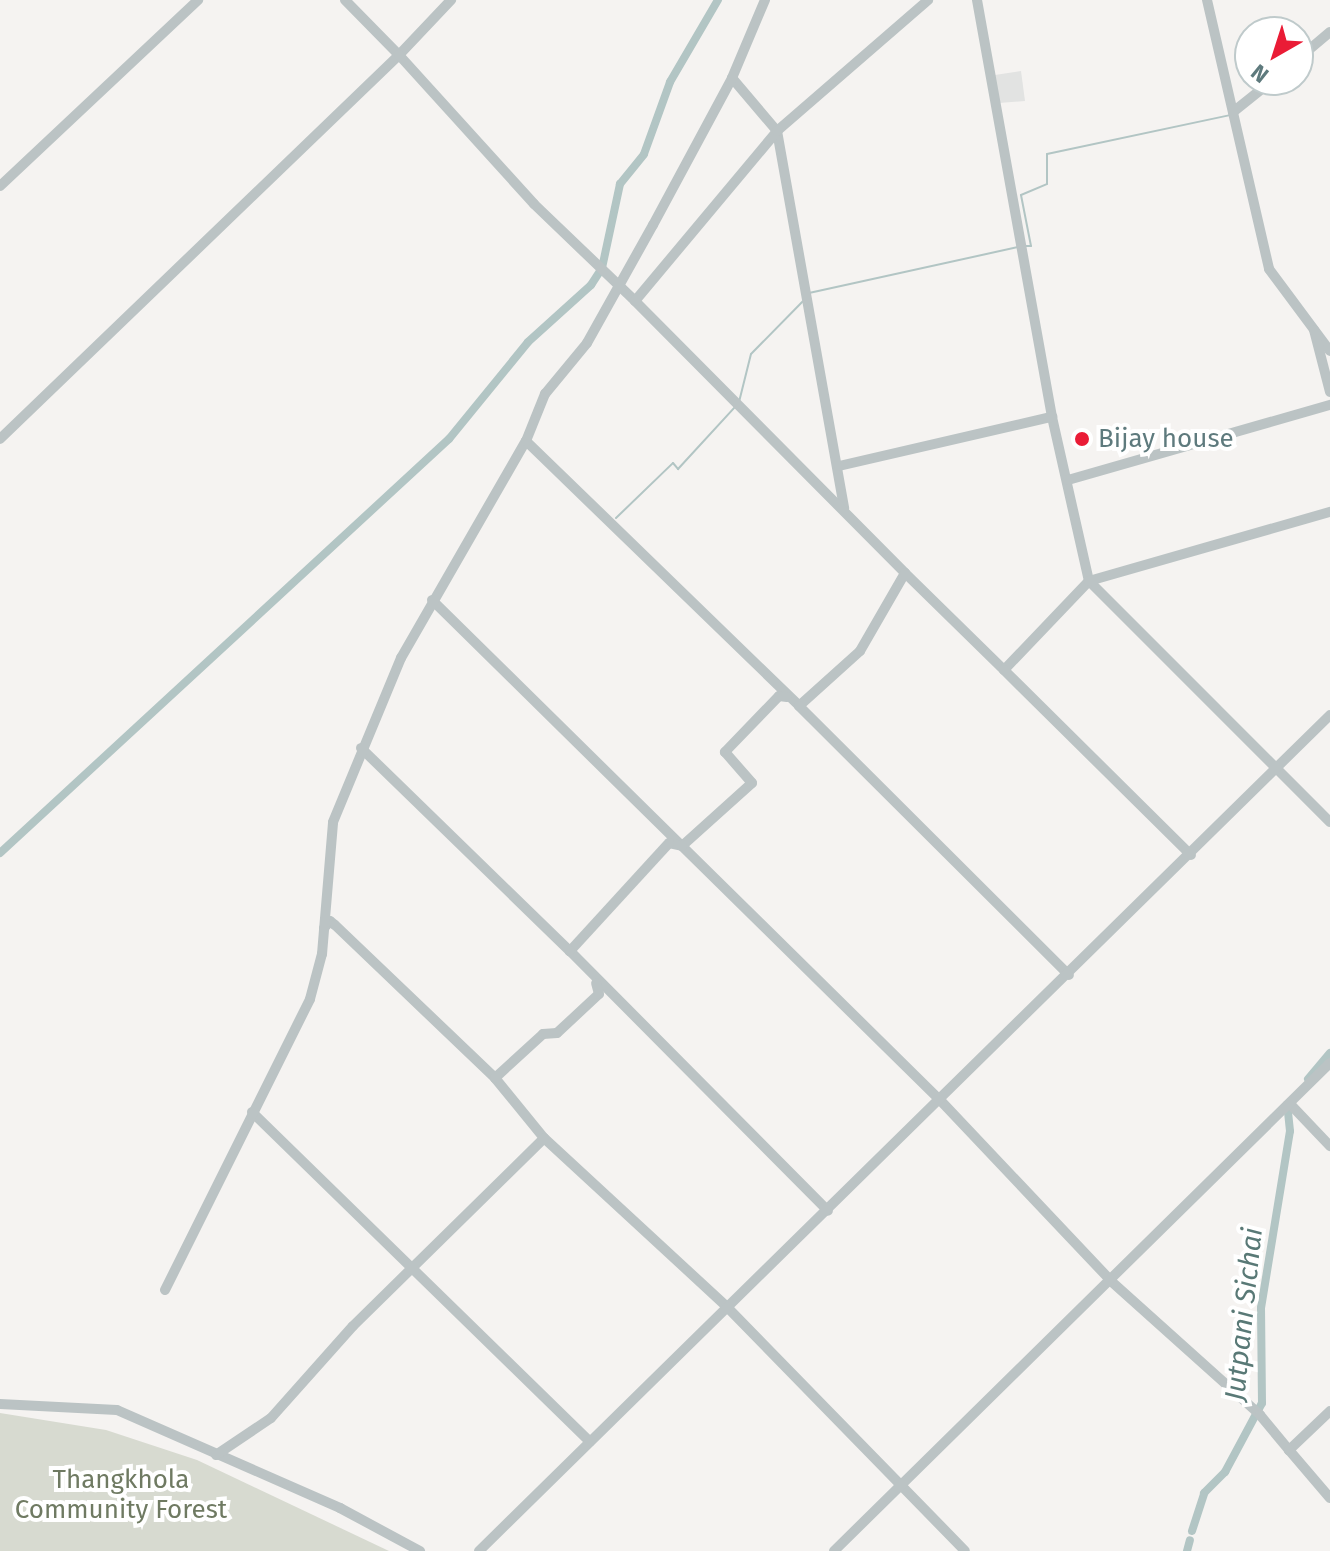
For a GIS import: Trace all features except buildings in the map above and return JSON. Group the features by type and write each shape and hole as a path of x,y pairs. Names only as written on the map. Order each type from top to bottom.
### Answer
{"street":[{"path":"0,186 198,0"},
{"path":"345,0 592,261 638,304 738,409 844,508 905,573 1191,855"},
{"path":"0,439 399,55 451,0"},
{"path":"165,1290 310,999 324,928 333,822 361,748 432,600 526,441 545,394 587,343 732,78 765,0"},
{"path":"638,304 777,131 928,0"},
{"path":"977,0 1052,417 1089,581 1330,822"},
{"path":"1207,0 1269,269 1330,351"},
{"path":"1314,46 1330,32"},
{"path":"732,78 777,131 839,466 844,508"},
{"path":"1234,114 1255,96"},
{"path":"1314,330 1330,392"},
{"path":"1068,480 1330,405"},
{"path":"839,466 1052,417"},
{"path":"526,441 799,706 1069,975"},
{"path":"1004,670 1089,581 1330,512"},
{"path":"799,706 860,651 905,573"},
{"path":"432,600 940,1100 1112,1282 1260,1415 1330,1498"},
{"path":"682,846 752,783 725,752 779,696 787,697"},
{"path":"479,1551 1069,975 1330,715"},
{"path":"361,748 570,951 596,983 828,1211"},
{"path":"570,951 669,843 682,846"},
{"path":"324,928 330,921 495,1078 544,1138 728,1308 965,1551"},
{"path":"495,1078 543,1034 557,1033 599,994 596,983"},
{"path":"834,1551 1112,1282 1279,1110 1291,1105 1330,1063"},
{"path":"1291,1105 1330,1146"},
{"path":"252,1112 590,1442"},
{"path":"216,1455 271,1418 353,1326 544,1138"},
{"path":"0,1404 116,1409 420,1551"},
{"path":"1289,1450 1330,1411"}],"shaded area":[{"path":"1021,71 1025,101 999,103 995,75"}],"green space":[{"name":"Thangkhola Community Forest","path":"0,1413 106,1430 197,1460 389,1551 0,1551"}],"waterway":[{"path":"0,853 449,439 528,342 591,285 602,268 620,184 644,154 670,82 718,0"},
{"path":"1024,246 1031,246 1021,195 1047,184 1047,154 1230,115"},
{"path":"809,293 1018,247"},
{"path":"739,402 751,354 803,301"},
{"path":"616,518 673,463 678,469 735,407"},
{"name":"Jutpani Sichai","path":"1308,1079 1330,1053"},
{"name":"Jutpani Sichai","path":"1192,1531 1204,1493 1225,1472 1262,1403 1261,1308 1290,1131 1287,1104"},
{"name":"Jutpani Sichai","path":"1187,1551 1190,1540"}],"place":[{"name":"Bijay house","path":"1082,439"}]}
